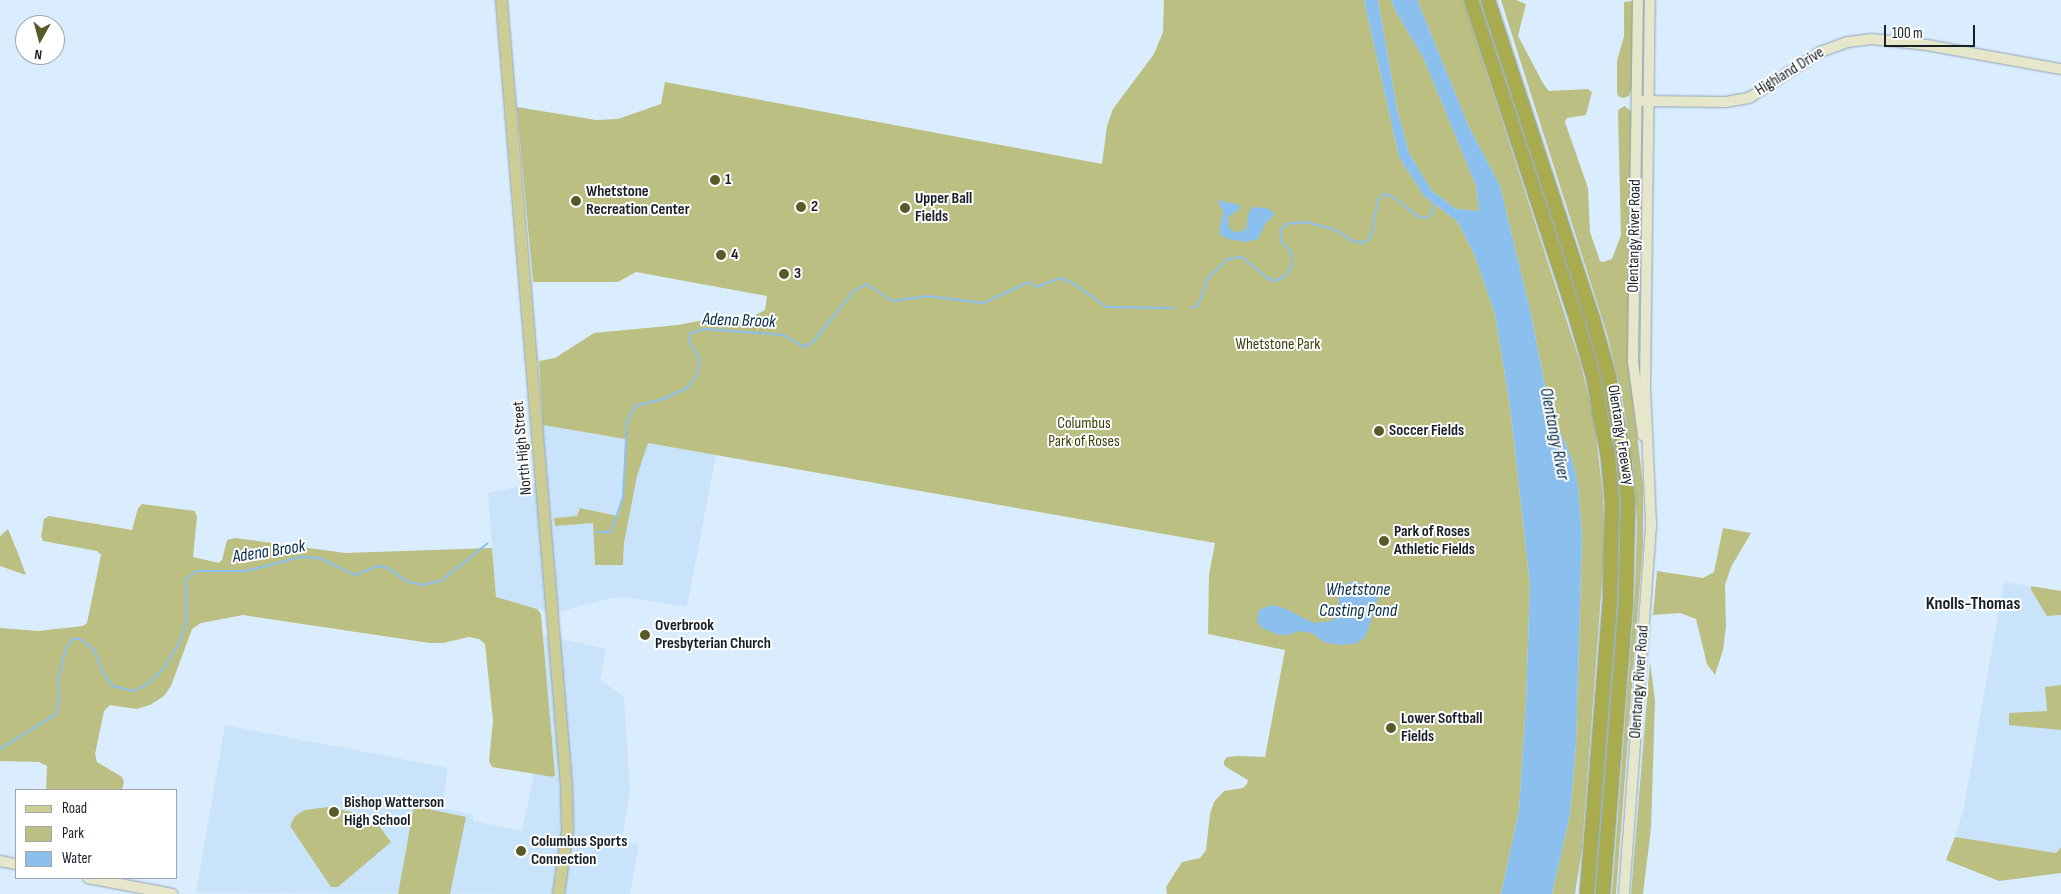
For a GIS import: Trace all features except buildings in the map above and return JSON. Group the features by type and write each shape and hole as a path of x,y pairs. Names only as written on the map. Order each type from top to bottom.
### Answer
{"highway":[{"name":"Olentangy Freeway","path":"1472,0 1579,330 1592,376 1608,457 1612,502 1610,600 1587,894"},
{"name":"Olentangy Freeway","path":"1488,0 1592,316 1608,372 1624,455 1628,502 1628,566 1603,894"}],"main road":[{"name":"North High Street","path":"501,0 566,786 567,830 558,894"},
{"name":"Olentangy River Road","path":"1638,0 1633,362 1637,402 1650,470"},
{"name":"Olentangy River Road","path":"1624,894 1650,547 1650,470 1645,387 1650,0"},
{"name":"Highland Drive","path":"1637,101 1726,102 1748,98 1820,52 1848,42 1872,39 1926,45 2061,69"},
{"path":"0,861 15,864"},
{"path":"93,879 173,894"}],"shaded area":[{"path":"543,425 625,439 624,495 618,516 580,508 577,516 554,518 555,525 593,523 594,528 623,565 624,543 637,476 647,443 716,455 687,607 632,598 612,598 559,612 537,609 496,597 488,493 540,482 536,426"},
{"path":"2004,582 2031,586 2031,591 2051,617 2061,615 2061,847 2056,853 1955,837 1964,807"},
{"path":"543,635 606,649 600,680 624,697 630,791 622,840 639,845 630,894 196,893 225,725 448,768 442,808 473,815 473,821 522,831 534,774 553,777 555,775"}],"green space":[{"name":"Whetstone Park","path":"1164,0 1364,0 1399,157 1424,196 1458,222 1475,256 1495,314 1510,406 1530,584 1526,702 1519,810 1501,894 1167,894 1166,887 1182,862 1200,858 1206,850 1210,814 1214,802 1224,791 1243,788 1247,784 1248,780 1229,769 1224,765 1224,761 1227,757 1265,757 1285,650 1208,634 1209,575 1215,543 648,443 637,476 624,543 623,565 595,565 593,523 555,526 554,518 577,516 580,508 618,516 624,495 625,439 543,425 539,361 555,358 594,333 678,325 709,319 746,320 765,310 767,296 636,272 618,282 533,282 517,107 596,120 618,119 661,104 665,82 1102,164 1107,126 1113,109 1154,54 1163,32"},
{"path":"1378,0 1391,0 1396,12 1423,57 1476,186 1479,211 1456,209 1431,190 1409,153 1397,108"},
{"path":"1417,0 1463,0 1581,365 1594,419 1603,496 1604,555 1582,849 1575,894 1552,894 1570,814 1576,745 1582,535 1578,485 1572,459 1549,407 1531,314 1500,186 1470,129"},
{"path":"1501,0 1516,0 1526,4 1518,36 1549,91 1588,89 1592,92 1586,115 1567,118 1565,122 1588,188 1590,232 1600,261 1603,262 1612,259 1621,235 1618,113 1619,109 1625,106 1632,112 1629,365 1643,485 1643,543 1616,894 1612,894 1635,591 1637,523 1633,462 1622,396 1607,334"},
{"path":"1633,1 1633,85 1629,96 1623,98 1618,96 1617,92 1617,61 1624,36 1624,2"},
{"path":"142,504 195,511 197,517 193,557 219,563 222,560 227,540 235,538 345,553 492,548 496,597 537,609 541,614 555,775 553,777 492,767 489,761 493,721 485,644 479,639 469,637 443,643 430,643 243,615 201,623 192,629 171,686 164,696 150,705 136,709 110,705 104,711 95,754 97,762 122,777 124,782 122,789 46,789 47,766 39,762 0,761 0,628 38,631 83,626 87,623 101,555 97,551 43,541 41,536 44,519 49,516 132,530 138,508"},
{"path":"1723,528 1751,533 1731,567 1725,585 1726,627 1723,650 1715,675 1707,664 1696,619 1680,613 1653,615 1657,571 1703,578 1714,572"},
{"path":"8,529 26,575 0,566 0,536"},
{"path":"2031,586 2061,591 2061,615 2047,616 2031,590"},
{"path":"1650,662 1655,700 1651,828 1643,894 1631,894"},
{"path":"2061,685 2061,730 2009,725 2009,713 2047,711 2045,687"},
{"path":"414,806 466,817 450,894 398,894"},
{"path":"328,807 360,814 376,822 391,842 338,887 331,887 290,826 295,816 305,810"},
{"path":"1955,837 2056,853 2061,847 2061,873 1999,881 1946,860"}],"water":[{"name":"Olentangy River","path":"1364,0 1378,0 1397,108 1409,153 1431,190 1456,209 1479,211 1476,186 1423,57 1396,12 1391,0 1417,0 1470,129 1500,186 1531,314 1549,407 1572,459 1578,485 1582,535 1576,745 1570,814 1552,894 1501,894 1519,810 1526,702 1530,584 1510,406 1495,314 1475,256 1458,222 1424,196 1399,157"},
{"path":"1217,200 1239,205 1240,209 1228,217 1229,228 1236,233 1246,229 1249,211 1253,207 1273,211 1274,215 1265,224 1258,239 1246,242 1228,239 1219,234 1223,211"},
{"name":"Whetstone Casting Pond","path":"1354,581 1371,586 1376,592 1378,599 1367,633 1362,640 1354,644 1338,645 1324,642 1312,633 1297,631 1289,635 1279,635 1262,628 1257,622 1259,610 1272,605 1284,608 1314,623 1331,621 1337,616 1339,609 1338,592 1344,585"}],"waterway":[{"name":"Adena Brook","path":"1192,308 1197,306 1201,299 1208,278 1228,259 1242,257 1267,278 1275,281 1285,276 1292,266 1291,252 1281,241 1281,230 1286,224 1306,222 1333,229 1353,241 1362,243 1371,236 1378,200 1384,194 1390,195 1420,218 1426,218 1431,215 1434,204"},
{"name":"Adena Brook","path":"597,532 611,532 623,497 627,422 635,406 663,399 687,388 696,376 700,361 689,341 691,333 705,329 784,335 804,347 812,343 853,292 867,284 892,301 928,296 983,303 1029,282 1037,287 1061,278 1076,285 1106,307 1174,308"},
{"name":"Adena Brook","path":"0,749 55,715 59,703 58,678 66,648 73,639 80,639 94,650 104,675 113,686 135,691 149,683 164,668 180,641 186,623 186,579 197,571 247,571 300,557 319,558 355,575 379,566 388,568 406,581 422,585 441,581 488,543"}],"place":[{"name":"1","path":"715,180"},
{"name":"Whetstone Recreation Center","path":"576,201"},
{"name":"2","path":"801,207"},
{"name":"Upper Ball Fields","path":"905,208"},
{"name":"4","path":"721,255"},
{"name":"3","path":"784,274"},
{"name":"Soccer Fields","path":"1379,431"},
{"name":"Park of Roses Athletic Fields","path":"1384,541"},
{"name":"Overbrook Presbyterian Church","path":"645,635"},
{"name":"Lower Softball Fields","path":"1391,728"},
{"name":"Bishop Watterson High School","path":"334,812"},
{"name":"Columbus Sports Connection","path":"521,851"}],"district":[{"name":"Knolls-Thomas","path":"1973,604"}],"park label":[{"name":"Columbus Park of Roses","path":"1084,433"}]}
